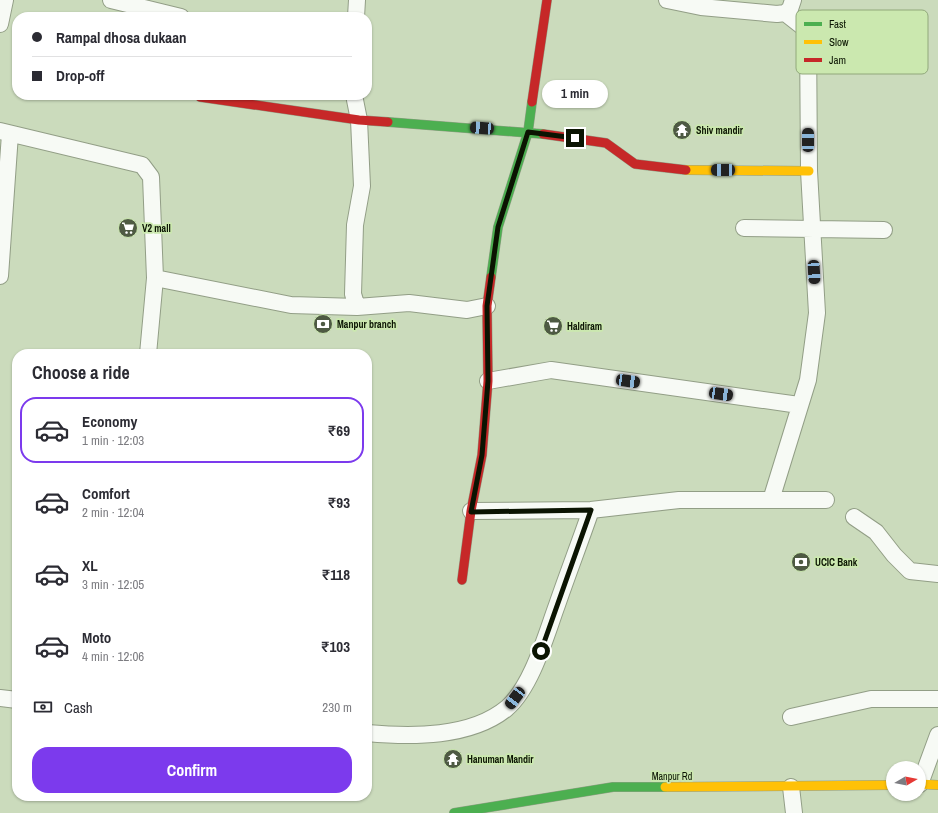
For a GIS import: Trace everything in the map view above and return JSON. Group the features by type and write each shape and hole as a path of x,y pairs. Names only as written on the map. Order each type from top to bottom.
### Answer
{"street":[{"path":"0,24 5,0"},
{"path":"111,0 160,12"},
{"path":"356,12 357,0"},
{"path":"462,580 471,512 482,455 488,381 487,306 498,227 528,132 547,0"},
{"path":"667,0 701,4 789,7 796,16"},
{"path":"771,500 799,405 808,380 817,313 809,171 808,74"},
{"path":"221,100 359,120 528,132 606,143 635,164 680,170 809,171"},
{"path":"355,100 359,120 362,186 355,225 353,294 357,307"},
{"path":"0,276 5,132 142,165 151,177 155,278 148,349"},
{"path":"744,228 884,230"},
{"path":"155,278 291,305 357,307 410,303 467,310 487,306"},
{"path":"488,381 551,370 799,405"},
{"path":"471,512 591,510 679,500 826,500"},
{"path":"372,734 436,734 469,728 508,707 536,666 591,510"},
{"path":"854,517 876,532 894,555 910,571 938,574"},
{"path":"0,698 12,699"},
{"path":"791,717 871,699 938,699"},
{"path":"926,768 938,735"},
{"path":"926,784 938,784"},
{"name":"Manpur Rd","path":"454,813 613,787 791,787 886,785"},
{"path":"791,787 794,813"}],"traffic: fast":[{"path":"491,277 498,227 528,132 532,102"},
{"path":"388,122 543,134"},
{"path":"454,813 613,787 665,787"}],"traffic: slow":[{"path":"686,170 809,171"},
{"path":"926,784 938,785"},
{"path":"665,787 886,785"}],"traffic: jam":[{"path":"532,102 547,0"},
{"path":"221,100 359,120 388,122"},
{"path":"543,134 606,143 635,164 686,170"},
{"path":"462,580 471,511 482,455 488,381 487,306 491,277"}],"place":[{"name":"Shiv mandir","path":"682,130"},
{"name":"V2 mall","path":"128,228"},
{"name":"Manpur branch","path":"323,324"},
{"name":"Haldiram","path":"553,326"},
{"name":"UCIC Bank","path":"801,562"},
{"name":"Hanuman Mandir","path":"453,759"}],"route":[{"path":"541,651 591,510 471,512 482,455 488,381 487,306 498,227 528,132 575,138"}]}
